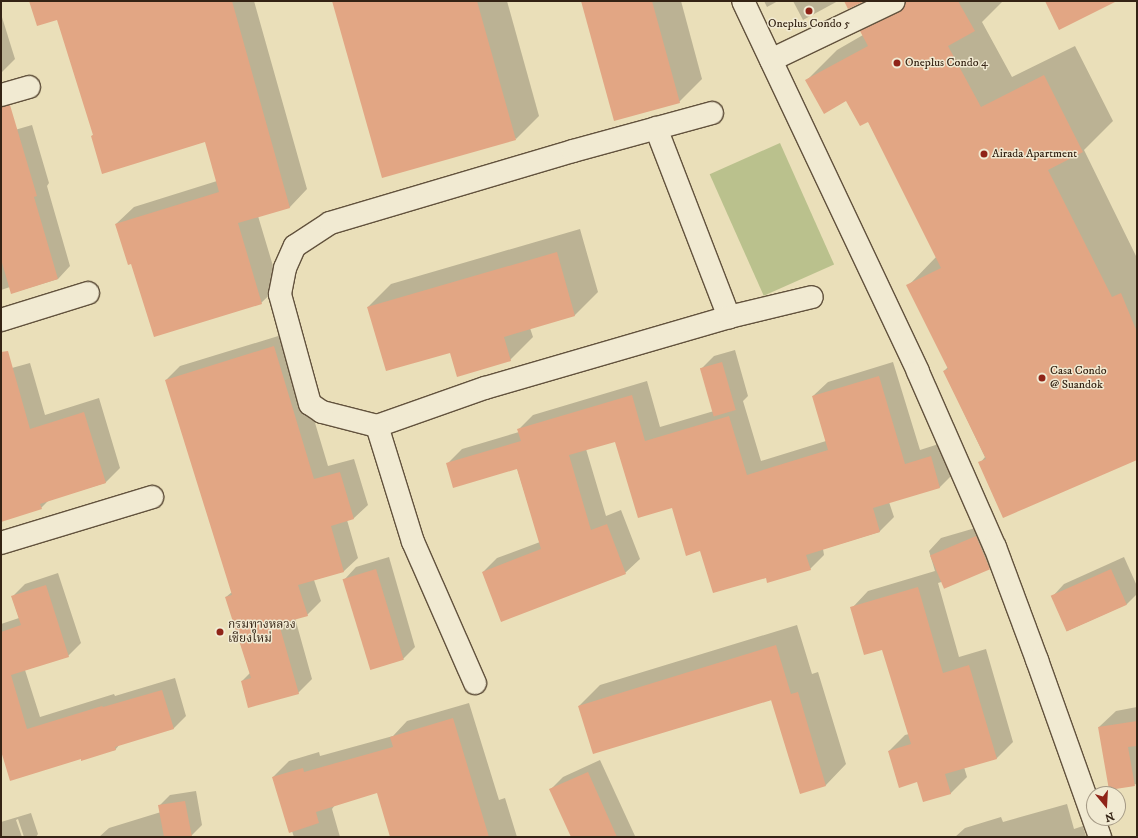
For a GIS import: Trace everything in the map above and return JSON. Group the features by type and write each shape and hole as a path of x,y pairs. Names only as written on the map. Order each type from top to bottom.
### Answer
{"street":[{"path":"743,1 918,372 995,547 1038,660 1100,837"},
{"path":"771,60 894,1"},
{"path":"1,95 29,87"},
{"path":"712,113 330,222 295,246 284,268 280,294 310,404 322,412 377,426 485,388 729,317 812,297"},
{"path":"656,128 729,317"},
{"path":"1,320 88,293"},
{"path":"377,426 413,542 475,683"},
{"path":"1,543 152,497"}],"green space":[{"path":"780,143 834,265 764,296 710,174"}],"building":[{"path":"29,1 232,1 290,208 238,223 262,304 154,337 131,264 128,265 115,224 219,192 205,142 102,174 91,136 93,135 57,20 37,26"},
{"path":"332,1 477,1 516,140 382,178"},
{"path":"581,1 652,1 680,103 614,121"},
{"name":"Oneplus Condo 5","path":"844,1 865,1 848,9"},
{"path":"906,1 958,1 975,31 948,46 981,107 1044,75 1083,152 1048,170 1112,297 1121,293 1137,332 1137,460 1003,518 978,462 986,459 943,371 948,369 906,285 941,268 868,122 860,126 846,101 824,114 805,80 868,46 860,31 899,12 904,8"},
{"path":"1045,1 1117,1 1059,30"},
{"path":"10,105 37,196 34,197 58,279 11,294 1,259 1,107"},
{"path":"557,252 575,316 504,337 511,361 457,377 450,353 386,371 367,307"},
{"path":"274,346 314,479 340,472 354,519 331,526 344,572 298,585 308,616 279,624 299,694 248,708 241,681 251,678 225,597 232,595 165,380"},
{"path":"8,351 30,429 84,412 106,483 40,504 42,509 1,522 1,352"},
{"path":"722,362 736,410 714,416 700,368"},
{"path":"879,376 905,464 931,456 940,488 873,508 880,532 806,555 811,570 767,583 766,578 713,593 700,551 686,556 672,508 638,518 615,442 569,455 591,530 607,524 626,574 501,622 482,572 541,549 517,469 453,488 446,463 521,441 517,429 632,395 645,441 729,416 747,475 828,450 812,396"},
{"path":"976,536 990,569 944,589 930,556"},
{"path":"376,569 404,660 370,670 343,579"},
{"path":"1111,569 1127,605 1067,631 1051,596"},
{"path":"46,585 69,657 11,675 27,729 102,706 103,707 162,690 174,729 115,747 116,750 10,781 1,751 1,632 21,625 11,596"},
{"path":"918,587 943,673 969,665 997,759 945,774 951,794 923,802 917,782 899,788 888,751 911,744 882,650 864,655 850,607"},
{"path":"776,645 791,694 798,692 826,786 800,794 771,700 593,754 578,706"},
{"path":"453,718 489,837 390,837 377,793 316,812 319,823 289,833 272,777 303,768 304,772 393,747 390,737"},
{"path":"1137,721 1137,746 1128,747 1135,786 1126,787 1126,786 1108,786 1098,727"},
{"path":"588,772 617,837 571,837 549,789"},
{"path":"185,801 192,837 164,837 158,805"}],"place":[{"name":"Oneplus Condo 5","path":"809,11"},
{"name":"Oneplus Condo 4","path":"897,63"},
{"name":"Airada Apartment","path":"984,154"},
{"name":"Casa Condo @ Suandok","path":"1042,378"},
{"name":"กรมทางหลวง เชียงใหม่","path":"220,632"}]}
